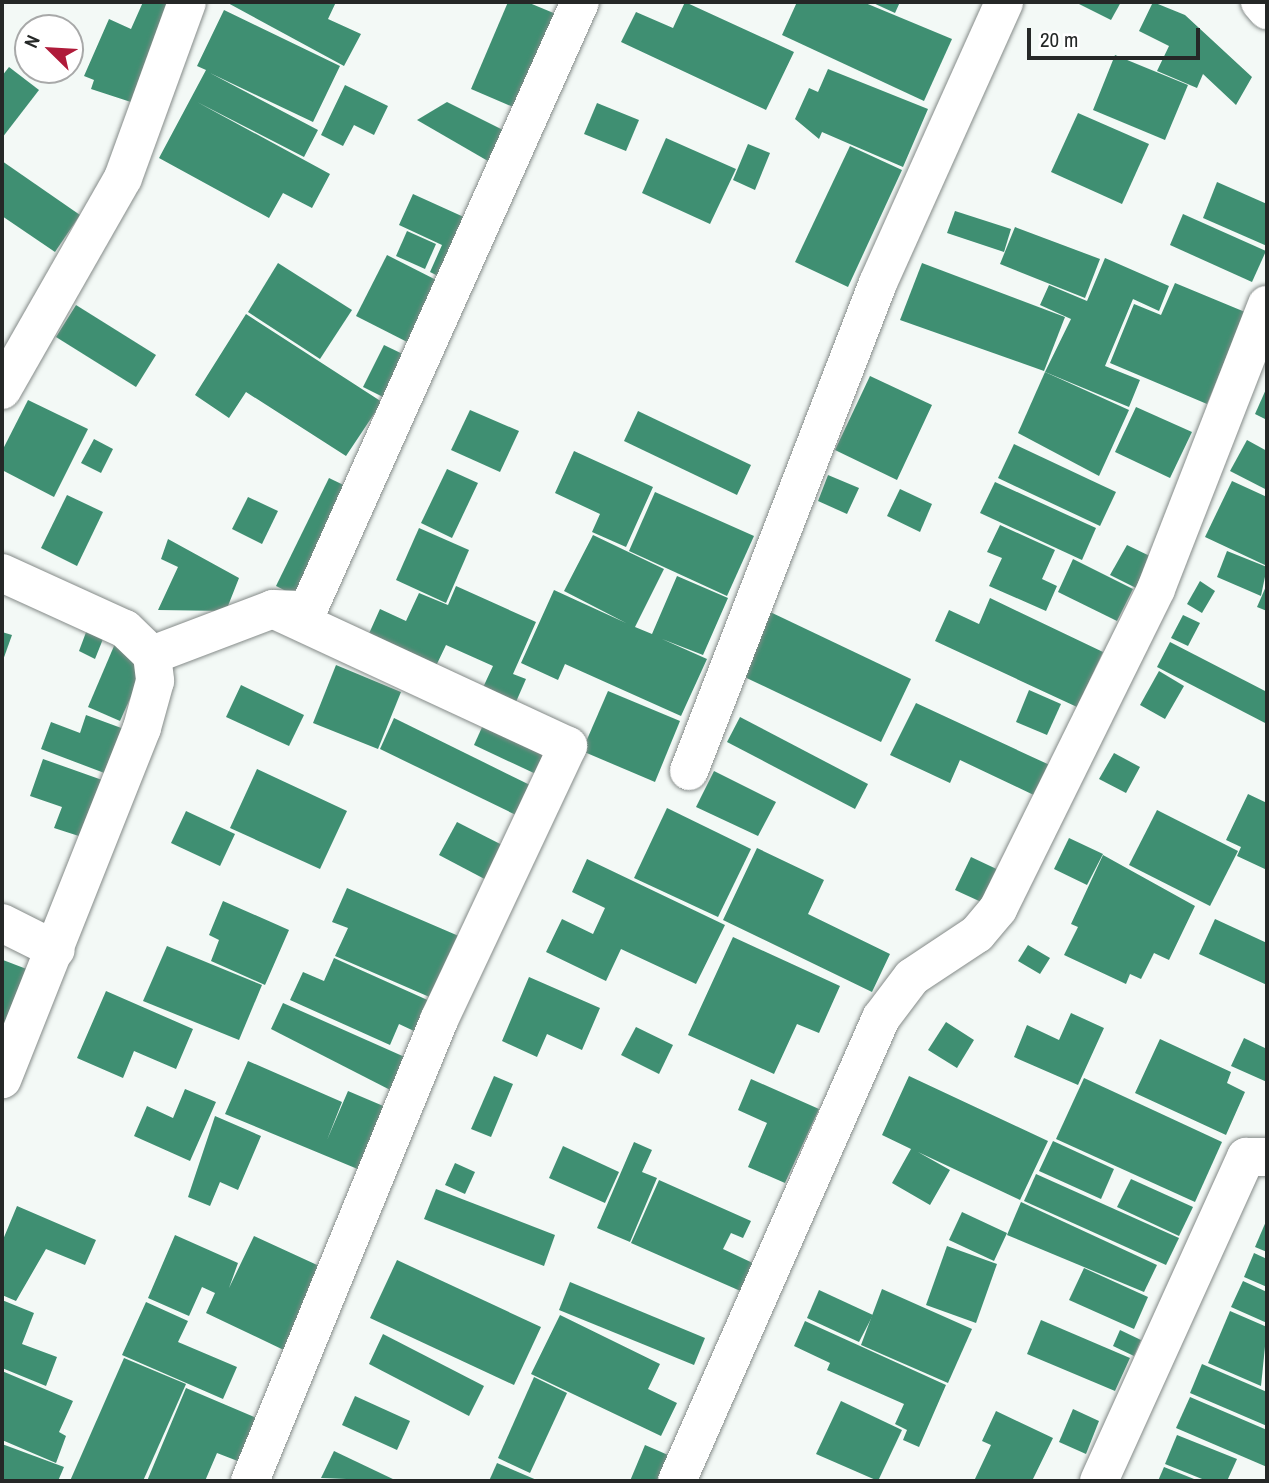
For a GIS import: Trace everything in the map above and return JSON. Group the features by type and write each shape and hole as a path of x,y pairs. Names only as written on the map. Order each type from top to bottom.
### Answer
{"street":[{"path":"2,390 123,178 187,2"},
{"path":"152,655 272,610 308,610 580,2"},
{"path":"689,771 878,283 1004,2"},
{"path":"1260,2 1267,10"},
{"path":"677,1481 881,1018 912,977 977,934 998,909 1156,589 1267,305"},
{"path":"2,573 125,629 152,655 155,681 142,728 56,950 2,1079"},
{"path":"250,1481 439,1020 568,746 272,610"},
{"path":"2,923 56,950"},
{"path":"1098,1481 1246,1157 1267,1157"}],"building":[{"path":"143,2 181,2 137,104 91,89 94,80 84,76 109,19 131,29"},
{"path":"226,2 336,2 328,19 361,34 344,66"},
{"path":"508,2 527,2 568,19 527,113 471,89"},
{"path":"685,2 794,52 766,110 621,42 636,12 673,28"},
{"path":"797,2 863,2 952,39 924,101 782,35"},
{"path":"871,2 900,2 895,13"},
{"path":"1075,2 1121,2 1111,20"},
{"path":"1153,2 1185,15 1252,77 1236,105 1203,74 1197,88 1157,71 1169,46 1139,31"},
{"path":"224,10 340,66 313,122 210,73 318,130 304,157 197,102 330,174 312,208 283,193 269,218 159,158 206,70 197,66"},
{"path":"1115,55 1188,85 1165,140 1093,110"},
{"path":"9,67 14,71 14,84 31,84 39,90 2,138 2,76"},
{"path":"828,69 928,109 903,167 822,132 819,139 795,119 809,88 818,92"},
{"path":"345,85 388,106 374,135 354,125 343,146 321,135"},
{"path":"447,102 515,136 500,168 417,120"},
{"path":"597,103 639,120 626,151 584,134"},
{"path":"1078,113 1149,144 1122,204 1051,172"},
{"path":"666,138 736,169 710,224 642,193"},
{"path":"748,144 770,153 755,190 733,180"},
{"path":"850,146 902,170 848,287 795,262"},
{"path":"2,161 80,215 55,252 2,216"},
{"path":"1217,182 1267,204 1267,246 1203,218"},
{"path":"413,194 477,223 450,282 430,272 442,245 399,225"},
{"path":"955,211 1011,229 1004,252 947,233"},
{"path":"1183,214 1266,251 1252,282 1170,245"},
{"path":"1015,227 1100,259 1085,298 1000,264"},
{"path":"407,231 436,244 425,269 396,256"},
{"path":"387,255 448,286 417,347 356,316"},
{"path":"1105,258 1169,286 1159,311 1133,299 1105,366 1140,380 1129,407 1045,372 1071,319 1040,305 1049,285 1087,301"},
{"path":"278,263 352,310 320,359 248,312"},
{"path":"922,263 1065,317 1044,371 900,320"},
{"path":"1175,283 1245,312 1207,404 1110,363 1134,304 1161,315"},
{"path":"76,305 156,355 136,387 56,337"},
{"path":"246,314 382,402 346,456 246,392 229,418 195,395"},
{"path":"384,345 413,359 393,402 363,387"},
{"path":"1045,372 1129,410 1099,476 1018,433"},
{"path":"870,376 932,405 897,480 835,450"},
{"path":"1267,387 1267,420 1255,414"},
{"path":"28,400 88,429 54,497 2,470 2,451"},
{"path":"1136,407 1192,432 1170,478 1115,452"},
{"path":"470,410 519,431 500,472 451,450"},
{"path":"638,411 751,465 737,495 624,441"},
{"path":"94,439 113,449 101,473 81,463"},
{"path":"1247,440 1267,451 1267,490 1230,471"},
{"path":"1014,444 1116,492 1100,526 998,478"},
{"path":"574,451 653,487 626,547 592,532 600,514 555,493"},
{"path":"447,469 478,483 452,538 421,523"},
{"path":"828,475 859,488 847,514 818,501"},
{"path":"329,478 356,491 302,599 276,586"},
{"path":"1232,481 1267,497 1267,566 1205,537"},
{"path":"995,482 1096,528 1082,560 980,513"},
{"path":"900,489 932,504 920,532 887,516"},
{"path":"655,492 754,536 727,596 629,551"},
{"path":"67,495 103,512 77,566 41,548"},
{"path":"248,497 278,511 262,544 232,529"},
{"path":"1000,525 1055,550 1042,579 1057,586 1046,611 989,586 1002,558 987,552"},
{"path":"419,528 469,550 446,603 396,580"},
{"path":"593,535 664,569 635,627 652,634 677,576 728,598 703,655 662,639 707,659 681,716 565,664 558,680 521,663 554,590 626,623 564,591"},
{"path":"168,539 239,578 226,611 158,610 178,567 161,559"},
{"path":"1127,545 1158,560 1142,591 1110,575"},
{"path":"1227,551 1267,567 1261,596 1217,577"},
{"path":"1073,559 1133,589 1117,621 1058,592"},
{"path":"1200,581 1215,591 1202,613 1187,604"},
{"path":"1267,584 1267,611 1257,607"},
{"path":"456,586 536,622 513,674 526,679 512,711 479,696 493,666 446,645 435,668 367,638 380,609 406,621 419,593 448,605"},
{"path":"990,598 1103,652 1077,707 935,641 949,610 979,624"},
{"path":"766,610 911,679 881,742 736,673"},
{"path":"1183,615 1200,623 1188,646 1171,638"},
{"path":"88,627 105,634 95,659 79,651"},
{"path":"2,632 12,635 2,663"},
{"path":"117,639 150,654 120,721 88,707"},
{"path":"1170,642 1267,692 1267,724 1157,667"},
{"path":"336,665 401,692 378,749 313,723"},
{"path":"1159,671 1184,686 1165,719 1140,705"},
{"path":"241,685 304,715 289,746 226,717"},
{"path":"1029,690 1061,704 1047,735 1016,722"},
{"path":"608,691 680,721 655,782 582,751"},
{"path":"916,703 1054,767 1040,798 960,760 950,783 890,755"},
{"path":"488,714 552,743 538,775 474,745"},
{"path":"86,715 124,729 107,774 41,749 51,722 80,733"},
{"path":"740,717 868,784 855,809 727,742"},
{"path":"394,718 532,786 518,816 380,749"},
{"path":"1114,753 1140,767 1126,793 1099,779"},
{"path":"43,759 105,781 85,838 54,828 62,807 30,796"},
{"path":"257,769 347,811 320,869 230,828"},
{"path":"714,771 776,802 758,836 696,807"},
{"path":"1248,794 1267,803 1267,870 1237,856 1241,847 1226,840"},
{"path":"667,808 751,849 718,917 634,878"},
{"path":"1157,810 1238,851 1210,906 1129,865"},
{"path":"186,811 235,834 220,866 171,843"},
{"path":"457,822 512,850 494,884 439,855"},
{"path":"1069,838 1103,854 1087,885 1054,869"},
{"path":"757,848 824,880 808,914 890,954 872,992 723,920"},
{"path":"1103,855 1195,906 1169,960 1154,953 1141,979 1130,974 1126,984 1064,955 1078,927 1071,924"},
{"path":"971,857 1005,873 990,906 955,890"},
{"path":"587,859 725,925 696,984 621,949 606,981 546,952 562,919 593,934 605,908 572,892"},
{"path":"347,888 468,940 441,1002 335,956 348,928 332,922"},
{"path":"223,901 289,930 265,985 211,961 219,940 209,935"},
{"path":"1215,919 1267,943 1267,985 1199,954"},
{"path":"733,937 840,986 819,1033 797,1024 774,1074 688,1035"},
{"path":"1028,945 1050,958 1040,974 1018,961"},
{"path":"167,946 262,985 239,1040 143,1001"},
{"path":"334,958 443,1007 429,1038 399,1024 390,1045 290,1000 303,972 324,981"},
{"path":"3,960 37,973 2,1062 2,962"},
{"path":"529,977 600,1008 582,1050 547,1034 537,1057 502,1041"},
{"path":"106,991 193,1029 176,1069 134,1051 123,1078 77,1058"},
{"path":"283,1003 416,1062 402,1096 271,1029"},
{"path":"1071,1013 1104,1028 1078,1085 1014,1057 1027,1025 1059,1040"},
{"path":"946,1022 974,1040 957,1068 928,1050"},
{"path":"636,1027 673,1045 659,1074 621,1055"},
{"path":"1244,1038 1267,1049 1267,1082 1231,1066"},
{"path":"1160,1039 1231,1072 1227,1083 1245,1092 1226,1135 1135,1093"},
{"path":"248,1061 342,1102 327,1140 348,1091 388,1108 360,1170 225,1114"},
{"path":"494,1076 513,1084 491,1137 471,1129"},
{"path":"909,1076 1048,1141 1020,1200 918,1152 950,1170 930,1205 892,1183 911,1149 882,1135"},
{"path":"1084,1078 1222,1142 1195,1202 1056,1139"},
{"path":"751,1079 819,1109 785,1183 748,1167 767,1123 738,1110"},
{"path":"185,1089 216,1102 190,1161 134,1136 147,1106 173,1118"},
{"path":"215,1116 261,1136 238,1190 220,1182 210,1206 188,1197"},
{"path":"1053,1141 1114,1169 1101,1199 1039,1171"},
{"path":"634,1142 652,1150 642,1172 657,1178 630,1242 597,1228"},
{"path":"563,1146 619,1172 605,1203 549,1178"},
{"path":"455,1163 475,1172 465,1194 445,1185"},
{"path":"1036,1174 1179,1238 1166,1265 1024,1201"},
{"path":"1131,1179 1193,1207 1179,1236 1117,1207"},
{"path":"659,1180 751,1221 743,1238 731,1233 723,1249 757,1265 745,1293 631,1243"},
{"path":"436,1189 555,1235 544,1266 424,1219"},
{"path":"1021,1202 1157,1265 1144,1292 1007,1235"},
{"path":"17,1206 96,1240 85,1265 46,1249 16,1301 2,1295 2,1242"},
{"path":"962,1212 1007,1233 994,1261 949,1240"},
{"path":"1267,1219 1267,1252 1255,1247"},
{"path":"175,1235 238,1263 229,1288 254,1236 328,1270 290,1353 206,1313 215,1293 202,1287 189,1316 148,1298"},
{"path":"947,1246 997,1264 976,1323 926,1305"},
{"path":"1254,1253 1267,1259 1267,1287 1244,1277"},
{"path":"397,1260 541,1327 514,1385 370,1318"},
{"path":"1084,1268 1148,1297 1134,1329 1069,1300"},
{"path":"1243,1281 1267,1292 1267,1323 1231,1307"},
{"path":"570,1282 705,1338 694,1365 559,1310"},
{"path":"882,1289 972,1329 948,1383 861,1345"},
{"path":"819,1290 873,1315 859,1342 807,1318"},
{"path":"2,1300 34,1313 22,1344 57,1357 46,1386 2,1368"},
{"path":"146,1302 188,1321 178,1342 237,1367 223,1399 122,1355"},
{"path":"1230,1311 1267,1327 1261,1386 1208,1363"},
{"path":"560,1315 660,1364 648,1389 677,1403 661,1436 531,1374"},
{"path":"1041,1320 1130,1358 1115,1391 1027,1354"},
{"path":"805,1321 946,1385 919,1447 903,1440 907,1430 895,1424 904,1404 827,1370 830,1363 794,1346"},
{"path":"1120,1330 1141,1340 1134,1356 1113,1346"},
{"path":"383,1334 484,1386 469,1416 369,1364"},
{"path":"124,1358 186,1384 143,1481 70,1481"},
{"path":"1202,1364 1267,1392 1267,1426 1190,1393"},
{"path":"2,1371 73,1401 59,1432 66,1436 56,1463 2,1440"},
{"path":"534,1377 567,1393 530,1473 498,1458"},
{"path":"186,1388 266,1422 248,1465 217,1453 205,1481 147,1481"},
{"path":"355,1396 410,1421 397,1450 342,1425"},
{"path":"1190,1397 1267,1430 1267,1467 1176,1428"},
{"path":"841,1401 902,1430 878,1481 816,1454"},
{"path":"1073,1409 1099,1421 1086,1454 1059,1442"},
{"path":"996,1411 1053,1438 1032,1481 974,1481 991,1445 982,1441"},
{"path":"1177,1435 1237,1459 1227,1481 1207,1481 1165,1464"},
{"path":"2,1444 64,1467 58,1481 2,1481"},
{"path":"645,1445 675,1458 665,1481 630,1481"},
{"path":"334,1451 397,1481 321,1478"},
{"path":"497,1463 539,1481 489,1481"},
{"path":"1164,1467 1199,1481 1158,1481"}]}
